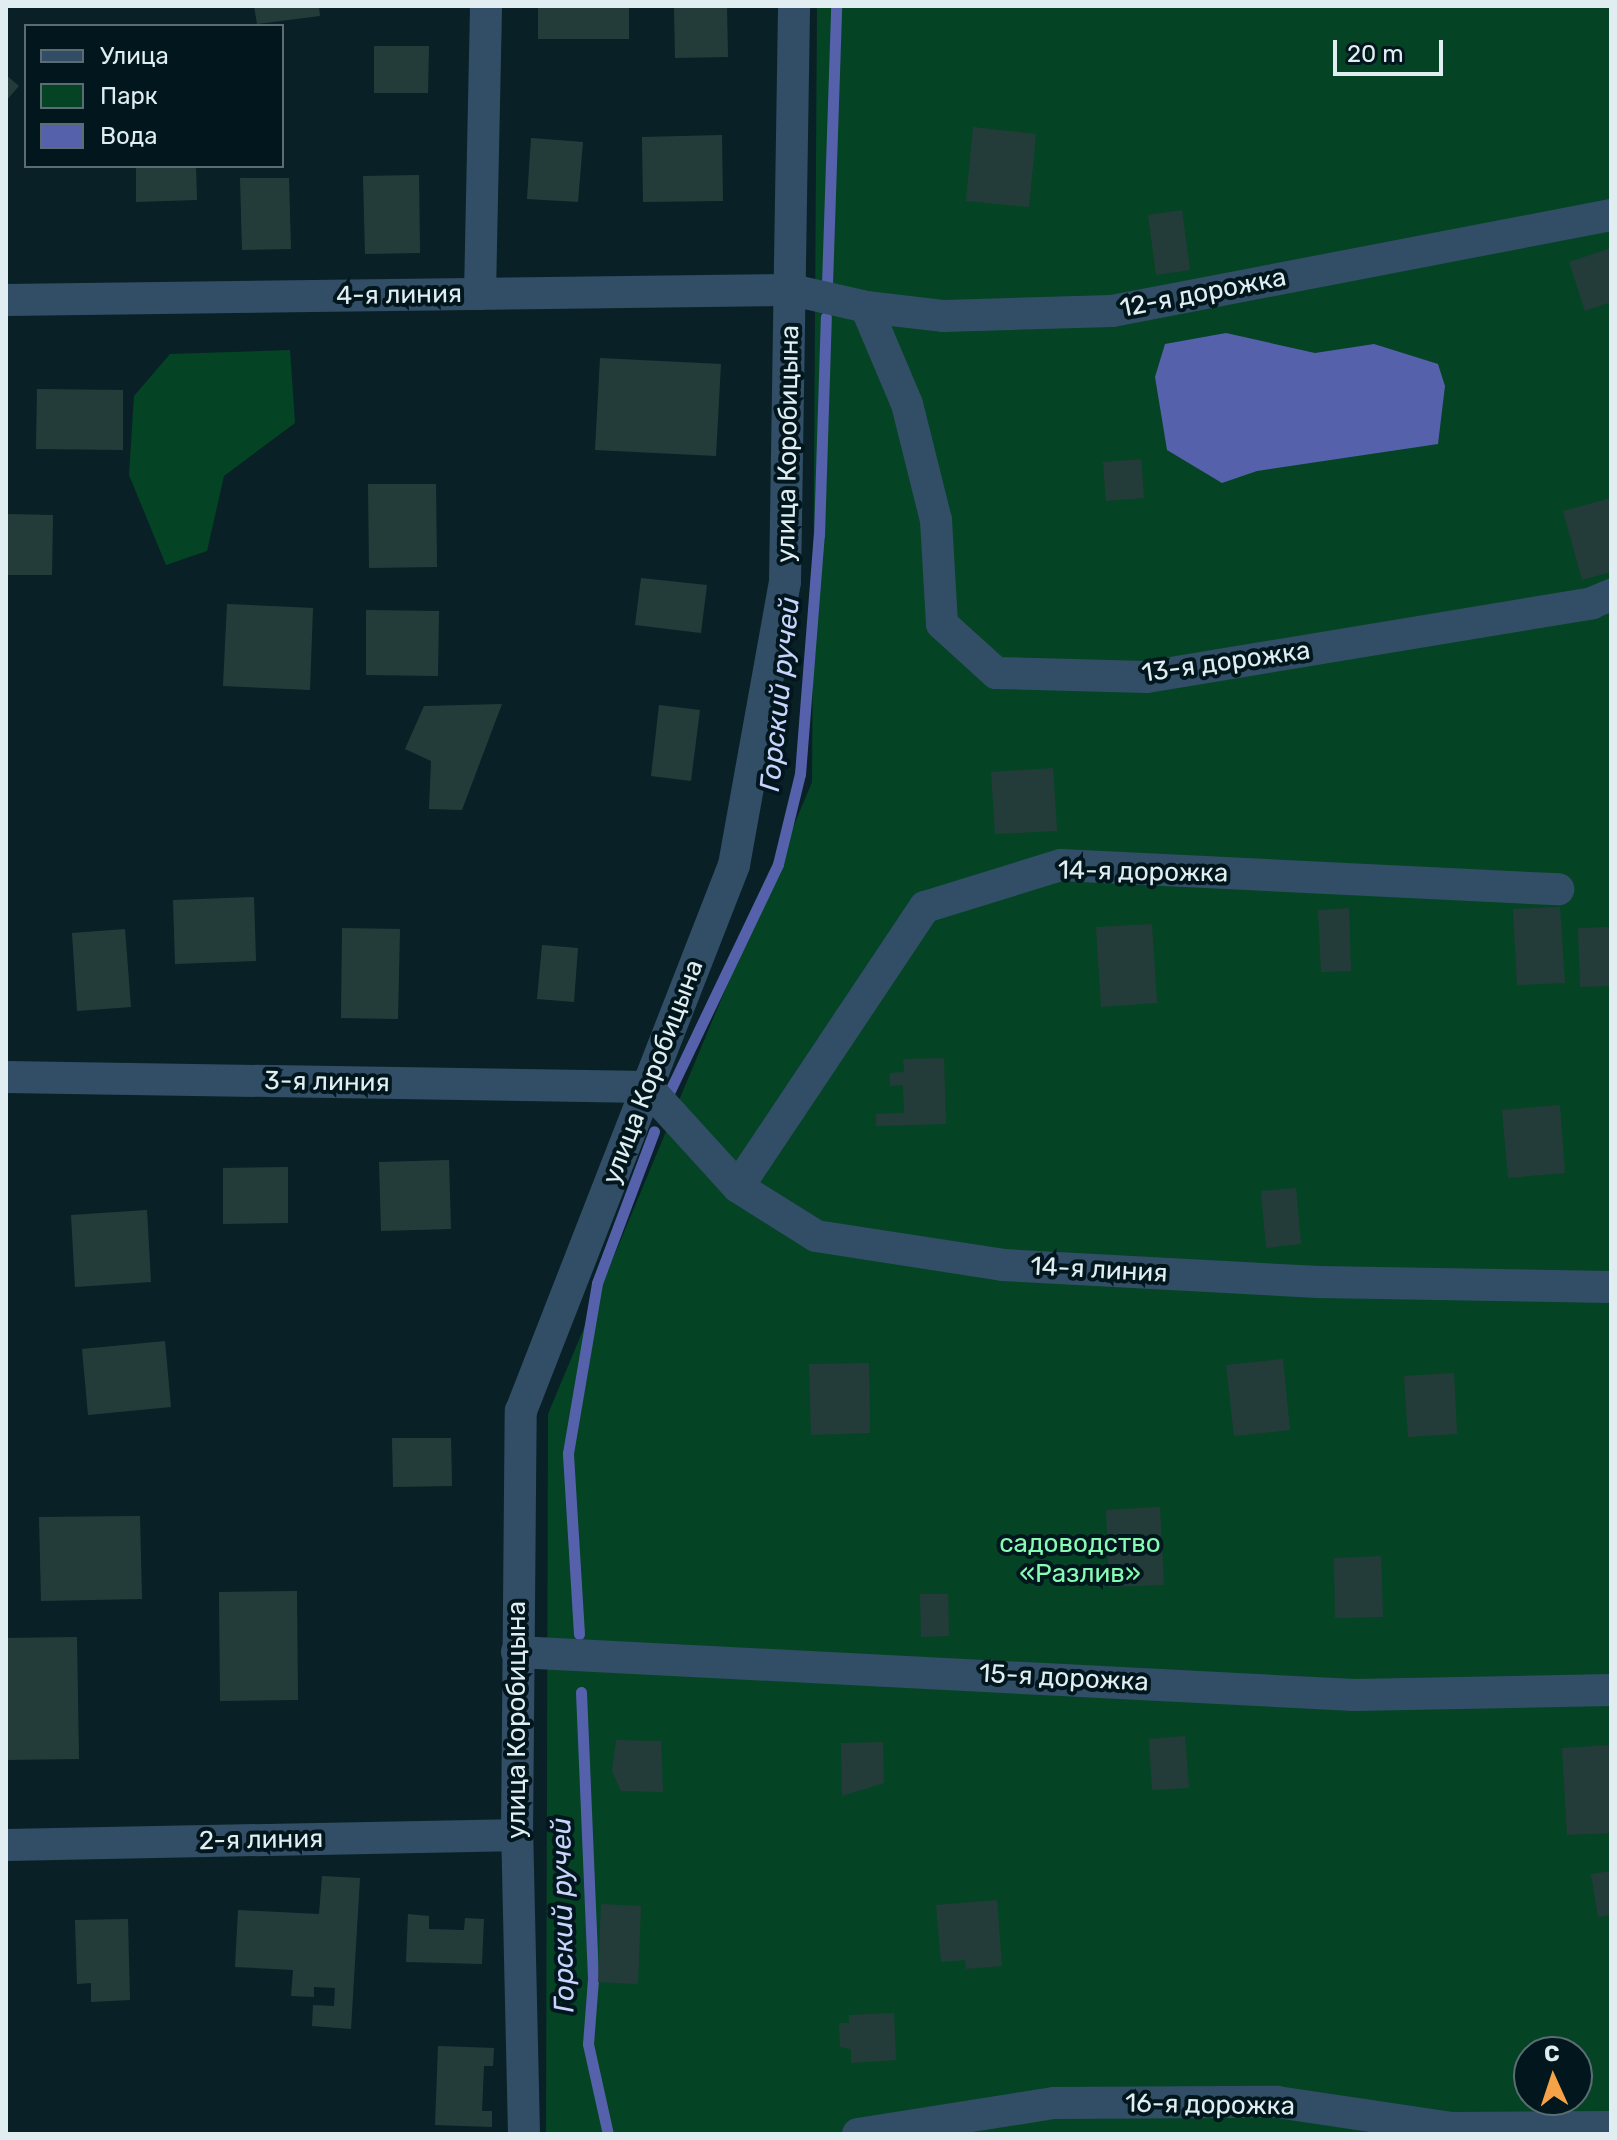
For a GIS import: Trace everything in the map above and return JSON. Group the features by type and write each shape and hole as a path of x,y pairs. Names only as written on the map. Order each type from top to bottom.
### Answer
{"street":[{"path":"480,294 486,6"},
{"name":"улица Коробицына","path":"524,2134 517,1835 521,1411 734,865 782,598 792,290 794,6"},
{"name":"12-я дорожка","path":"792,290 866,307 944,316 1112,311 1611,215"},
{"name":"4-я линия","path":"6,300 792,290"},
{"name":"13-я дорожка","path":"866,307 907,404 936,520 942,624 996,673 1147,677 1592,603 1611,595"},
{"name":"14-я дорожка","path":"738,1187 925,907 1061,865 1558,889"},
{"name":"3-я линия","path":"6,1077 647,1087"},
{"name":"14-я линия","path":"647,1087 738,1187 816,1236 1003,1265 1319,1282 1611,1287"},
{"name":"15-я дорожка","path":"517,1652 1354,1695 1611,1690"},
{"name":"2-я линия","path":"6,1845 517,1835"},
{"name":"16-я дорожка","path":"858,2134 1070,2103 1277,2102 1452,2128 1611,2127"}],"green space":[{"name":"садоводство «Разлив»","path":"817,6 1611,6 1611,2134 546,2134 548,1414 812,782"},
{"path":"290,350 295,423 224,476 207,551 166,565 129,475 134,396 170,354"}],"water":[{"path":"1226,333 1315,353 1374,344 1438,364 1445,386 1438,444 1257,471 1222,483 1167,450 1155,377 1165,344"}],"building":[{"path":"254,6 319,6 320,16 257,24"},
{"path":"538,6 629,6 629,39 538,39"},
{"path":"674,6 727,6 728,57 675,58"},
{"path":"374,46 429,46 428,93 374,93"},
{"path":"6,75 19,86 6,101"},
{"path":"973,127 1036,134 1029,207 966,201"},
{"path":"722,135 723,201 643,202 642,137"},
{"path":"531,138 583,142 578,202 527,199"},
{"path":"136,168 196,168 197,200 136,202"},
{"path":"419,175 420,253 365,254 363,176"},
{"path":"240,178 289,178 291,249 242,250"},
{"path":"1182,210 1190,270 1156,275 1148,215"},
{"path":"1611,248 1611,302 1585,311 1569,262"},
{"path":"600,358 721,364 716,456 595,450"},
{"path":"37,389 123,390 123,450 36,449"},
{"path":"1141,459 1144,498 1106,501 1103,462"},
{"path":"368,484 436,484 437,567 369,568"},
{"path":"1611,498 1611,572 1582,580 1563,511"},
{"path":"6,514 53,515 52,575 6,575"},
{"path":"641,578 707,585 701,633 635,625"},
{"path":"227,604 313,608 310,690 223,686"},
{"path":"366,610 439,611 438,676 366,675"},
{"path":"502,704 462,810 429,809 431,761 405,749 424,706"},
{"path":"659,705 700,710 691,781 651,776"},
{"path":"1053,768 1057,831 995,834 991,772"},
{"path":"254,897 256,961 175,964 173,900"},
{"path":"1560,907 1565,983 1517,985 1513,909"},
{"path":"1349,908 1351,971 1321,972 1318,910"},
{"path":"1152,924 1157,1003 1101,1007 1096,927"},
{"path":"1611,927 1611,986 1580,987 1578,928"},
{"path":"342,928 400,929 398,1019 341,1018"},
{"path":"125,929 131,1007 77,1011 72,933"},
{"path":"542,945 578,948 574,1002 537,999"},
{"path":"944,1058 946,1124 876,1126 876,1114 904,1113 903,1085 890,1086 890,1073 904,1072 903,1059"},
{"path":"1560,1105 1565,1173 1508,1178 1502,1110"},
{"path":"449,1160 451,1229 381,1231 379,1162"},
{"path":"288,1167 288,1223 223,1224 223,1168"},
{"path":"1296,1188 1301,1244 1266,1248 1261,1191"},
{"path":"147,1210 151,1282 75,1287 71,1215"},
{"path":"165,1341 171,1407 88,1415 82,1349"},
{"path":"1283,1359 1290,1430 1234,1436 1226,1365"},
{"path":"869,1363 870,1433 811,1435 809,1364"},
{"path":"1454,1373 1457,1434 1408,1437 1404,1376"},
{"path":"392,1438 451,1438 452,1486 393,1487"},
{"path":"1160,1507 1164,1585 1109,1587 1106,1510"},
{"path":"140,1516 142,1599 41,1601 39,1517"},
{"path":"1381,1556 1383,1617 1335,1618 1334,1558"},
{"path":"297,1591 298,1700 220,1701 219,1592"},
{"path":"920,1594 948,1594 949,1636 921,1637"},
{"path":"77,1637 79,1759 6,1760 6,1638"},
{"path":"1185,1736 1189,1788 1152,1790 1149,1739"},
{"path":"616,1740 661,1741 663,1792 621,1791 612,1771"},
{"path":"883,1742 884,1783 842,1796 841,1743"},
{"path":"1611,1745 1611,1833 1567,1835 1562,1748"},
{"path":"1611,1871 1611,1915 1598,1917 1591,1874"},
{"path":"322,1876 360,1878 351,2029 312,2026 313,2005 334,2006 335,1988 314,1987 314,1997 291,1996 293,1970 235,1967 238,1910 319,1914"},
{"path":"997,1900 1002,1966 966,1969 965,1960 941,1962 936,1905"},
{"path":"601,1904 641,1906 638,1984 598,1982"},
{"path":"408,1914 429,1916 429,1929 464,1930 465,1918 484,1919 482,1964 406,1962"},
{"path":"128,1919 130,2000 91,2002 91,1983 77,1984 75,1920"},
{"path":"894,2013 896,2060 851,2063 851,2049 840,2047 839,2023 849,2023 849,2015"},
{"path":"438,2046 494,2048 493,2066 484,2066 482,2111 492,2111 492,2127 435,2125"}],"waterway":[{"name":"Горский ручей","path":"827,284 836,6"},
{"name":"Горский ручей","path":"667,1097 778,864 800,774 819,535 826,317"},
{"name":"Горский ручей","path":"579,1634 568,1453 597,1283 654,1131"},
{"name":"Горский ручей","path":"581,1692 593,1979 588,2044 608,2134"}]}
